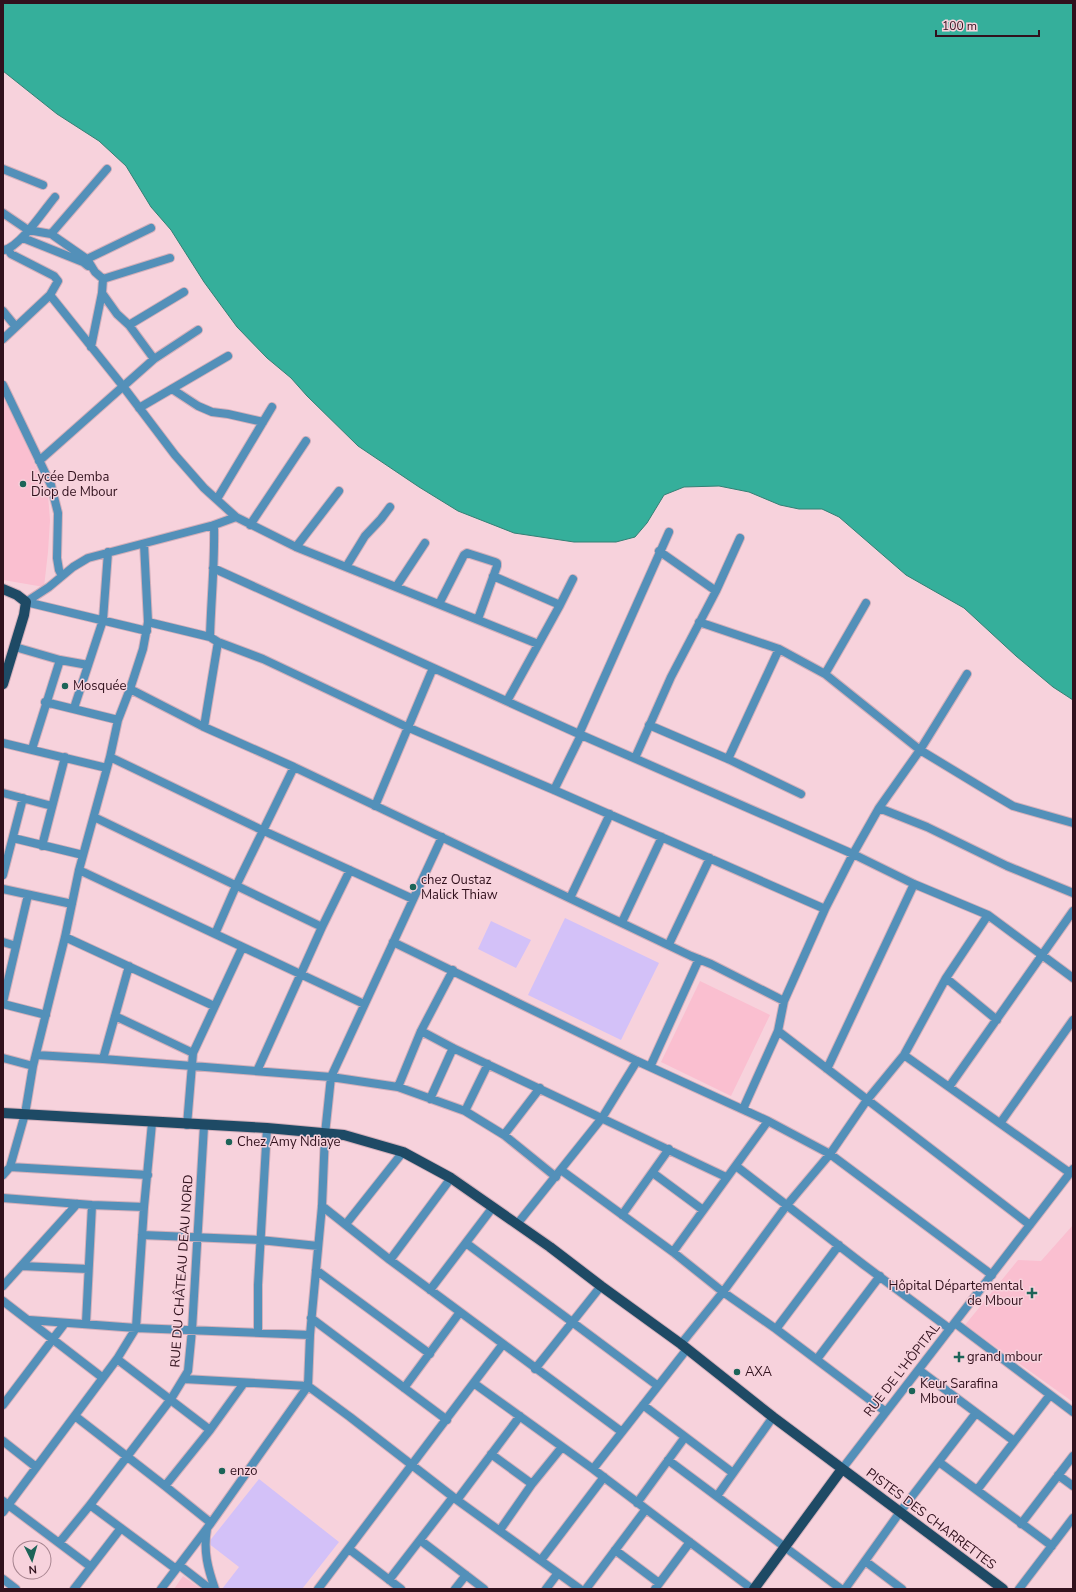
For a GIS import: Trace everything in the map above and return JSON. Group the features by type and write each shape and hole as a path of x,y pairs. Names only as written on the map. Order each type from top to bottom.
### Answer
{"main road":[{"path":"3,590 9,590 26,602 15,647 3,681"},
{"name":"PISTES DES CHARRETTES","path":"3,1113 186,1125 267,1128 344,1135 404,1152 451,1178 518,1223 601,1286 684,1346 842,1469 1003,1589"},
{"name":"RUE DE L'HÔPITAL","path":"753,1589 842,1469"}],"street":[{"path":"3,169 43,185"},
{"path":"51,234 107,169"},
{"path":"3,339 50,295 58,282 54,276 6,250 23,238 55,197"},
{"path":"3,213 28,230 51,234 87,259 95,272"},
{"path":"87,259 151,228"},
{"path":"23,238 83,262 103,279"},
{"path":"103,279 170,258"},
{"path":"91,347 102,293 103,279"},
{"path":"129,325 184,292"},
{"path":"102,293 117,314 129,325 154,359"},
{"path":"50,295 122,385 175,455 204,488 236,517 296,547 538,644"},
{"path":"3,311 16,327"},
{"path":"39,461 122,385 154,359 198,330"},
{"path":"139,408 228,356"},
{"path":"3,385 51,485 58,513 58,558 59,570 62,576"},
{"path":"172,389 198,406 212,412 263,422"},
{"path":"217,499 272,407"},
{"path":"250,525 306,441"},
{"path":"296,547 339,491"},
{"path":"346,567 365,536 390,507"},
{"path":"26,602 50,587 62,576 88,558 214,525 236,517"},
{"path":"210,637 214,525"},
{"path":"554,790 669,532"},
{"path":"635,758 671,677 716,591 740,538"},
{"path":"396,587 425,543"},
{"path":"3,1175 10,1167 25,1114 33,1066 65,937 79,870 110,757 118,720 143,649 147,626 144,544"},
{"path":"74,708 103,620 108,552"},
{"path":"439,604 466,552 497,563 478,619"},
{"path":"659,552 716,591"},
{"path":"213,568 580,734 853,854 914,884 988,915 1073,978"},
{"path":"493,576 560,605"},
{"path":"507,700 573,579"},
{"path":"26,602 103,620 210,637 218,642 263,659 407,727 610,814 825,909"},
{"path":"825,674 866,603"},
{"path":"699,622 779,650 825,674 920,750 1013,806 1073,823"},
{"path":"204,727 218,642"},
{"path":"15,647 60,660 88,665"},
{"path":"728,759 779,650"},
{"path":"32,749 45,702 60,660"},
{"path":"375,806 433,668"},
{"path":"743,1109 778,1031 784,1001 825,909 853,854 879,808 920,750 967,674"},
{"path":"130,689 204,727 294,767 669,944 784,1001"},
{"path":"45,702 118,720"},
{"path":"649,726 728,759 801,794"},
{"path":"3,743 107,768"},
{"path":"42,846 65,757"},
{"path":"110,757 264,831 413,898"},
{"path":"215,934 236,886 294,767"},
{"path":"3,793 52,806"},
{"path":"3,875 23,798"},
{"path":"879,808 927,827 1007,866 1073,893"},
{"path":"570,898 610,814"},
{"path":"94,817 322,926"},
{"path":"160,1589 209,1525 308,1386 311,1318 322,1206 325,1134 330,1077 442,837"},
{"path":"622,922 662,837"},
{"path":"13,838 83,856"},
{"path":"669,944 710,858"},
{"path":"79,870 242,948 364,1004"},
{"path":"257,1071 302,975 322,926 350,870"},
{"path":"827,1069 914,884"},
{"path":"3,889 72,904"},
{"path":"28,895 3,1003 46,1015"},
{"path":"949,1086 1043,956 1073,911"},
{"path":"593,1469 658,1386 684,1346 787,1205 830,1154 867,1100 904,1055 946,978 988,915"},
{"path":"65,937 214,1006"},
{"path":"3,942 16,946"},
{"path":"393,942 637,1061 768,1121 830,1154 992,1275"},
{"path":"186,1125 193,1053 242,948"},
{"path":"650,1067 699,959"},
{"path":"103,1059 129,966"},
{"path":"398,1087 421,1031 453,970"},
{"path":"946,978 997,1020"},
{"path":"115,1016 193,1053"},
{"path":"1001,1122 1073,1020"},
{"path":"421,1031 453,1048 726,1177"},
{"path":"778,1031 1030,1225"},
{"path":"430,1099 453,1048"},
{"path":"36,1055 330,1077 398,1087 465,1111 504,1136 556,1177"},
{"path":"904,1055 1072,1171"},
{"path":"3,1058 33,1066"},
{"path":"518,1223 602,1118 637,1061"},
{"path":"465,1111 488,1064"},
{"path":"504,1136 540,1088"},
{"path":"673,1252 768,1121"},
{"path":"91,1567 5,1506 117,1359 136,1328 144,1207 152,1123"},
{"name":"RUE DU CHÂTEAU DEAU NORD","path":"59,1544 171,1398 188,1371 190,1361 204,1126"},
{"path":"258,1332 260,1240 267,1128"},
{"path":"622,1215 669,1149"},
{"path":"346,1224 404,1152"},
{"path":"736,1166 880,1276 1073,1412"},
{"path":"10,1167 148,1175"},
{"path":"561,1170 673,1252 723,1292 817,1359 886,1412"},
{"name":"RUE DE L'HÔPITAL","path":"842,1469 1072,1171"},
{"path":"652,1173 703,1210"},
{"path":"390,1260 451,1178"},
{"path":"3,1198 92,1205 144,1207"},
{"path":"3,1286 77,1204"},
{"path":"86,1324 92,1205"},
{"path":"322,1206 390,1260 504,1344 535,1369 622,1432"},
{"path":"430,1290 493,1207"},
{"path":"142,1235 260,1240 318,1246"},
{"path":"466,1242 658,1386"},
{"path":"776,1329 839,1245"},
{"path":"21,1266 88,1269"},
{"path":"316,1270 430,1354"},
{"path":"817,1359 880,1276"},
{"path":"535,1369 601,1286"},
{"path":"3,1302 29,1320 103,1378"},
{"path":"404,1388 460,1312"},
{"path":"311,1318 447,1420"},
{"path":"29,1320 136,1328 310,1335"},
{"path":"3,1405 66,1323"},
{"path":"318,1589 504,1344"},
{"path":"117,1359 171,1398 210,1430"},
{"path":"919,1370 1014,1441"},
{"path":"184,1379 308,1386 455,1498 580,1589"},
{"path":"165,1486 210,1430 244,1383"},
{"path":"474,1384 604,1477 753,1589"},
{"path":"977,1490 1050,1395"},
{"path":"643,1405 733,1473"},
{"path":"845,1589 900,1512 976,1413"},
{"path":"75,1416 165,1486 209,1525"},
{"path":"389,1580 520,1416"},
{"path":"717,1496 774,1417"},
{"path":"638,1503 685,1437"},
{"path":"3,1441 36,1467"},
{"path":"500,1530 532,1484 562,1447"},
{"path":"491,1454 532,1484"},
{"path":"1022,1524 1073,1456"},
{"path":"668,1460 842,1589"},
{"path":"939,1462 1052,1546"},
{"path":"1058,1475 1073,1486"},
{"path":"541,1560 604,1477"},
{"path":"90,1505 210,1589"},
{"path":"586,1589 646,1509"},
{"path":"1019,1589 1073,1518"},
{"path":"209,1525 205,1550 208,1568 215,1589"},
{"path":"74,1589 121,1528"},
{"path":"420,1540 484,1589"},
{"path":"615,1550 657,1586 690,1542"},
{"path":"349,1549 401,1589"},
{"path":"865,1561 890,1586 902,1589"},
{"path":"546,1589 558,1573"},
{"path":"455,1589 466,1575"},
{"path":"3,1579 16,1589"}],"shaded area":[{"path":"3,3 1073,3 1073,700 1053,687 1016,656 964,608 906,575 839,517 822,509 799,509 780,505 749,492 719,486 684,487 664,495 647,523 635,537 616,542 574,542 514,533 458,511 419,487 358,446 307,396 291,378 267,358 237,327 204,282 171,230 151,207 126,166 99,141 57,114 3,71"},
{"name":"Lycée Demba Diop de Mbour","path":"3,397 23,436 48,495 50,520 44,587 3,580"},
{"path":"565,918 659,963 621,1040 528,995"},
{"path":"491,921 531,940 516,968 478,949"},
{"path":"700,981 770,1015 731,1096 661,1062"},
{"name":"Hôpital Départemental de Mbour","path":"1073,1225 1073,1402 965,1325 1018,1260 1041,1261"},
{"path":"259,1479 339,1542 302,1589 222,1589 239,1567 208,1543"},
{"path":"183,1576 201,1589 174,1589"}],"place":[{"name":"Lycée Demba Diop de Mbour","path":"23,484"},
{"name":"Mosquée","path":"65,686"},
{"name":"chez Oustaz Malick Thiaw","path":"413,887"},
{"name":"Chez Amy Ndiaye","path":"229,1142"},
{"name":"Hôpital Départemental de Mbour","path":"1032,1293"},
{"name":"grand mbour","path":"959,1357"},
{"name":"AXA","path":"737,1372"},
{"name":"Keur Sarafina Mbour","path":"912,1391"},
{"name":"enzo","path":"222,1471"}]}
